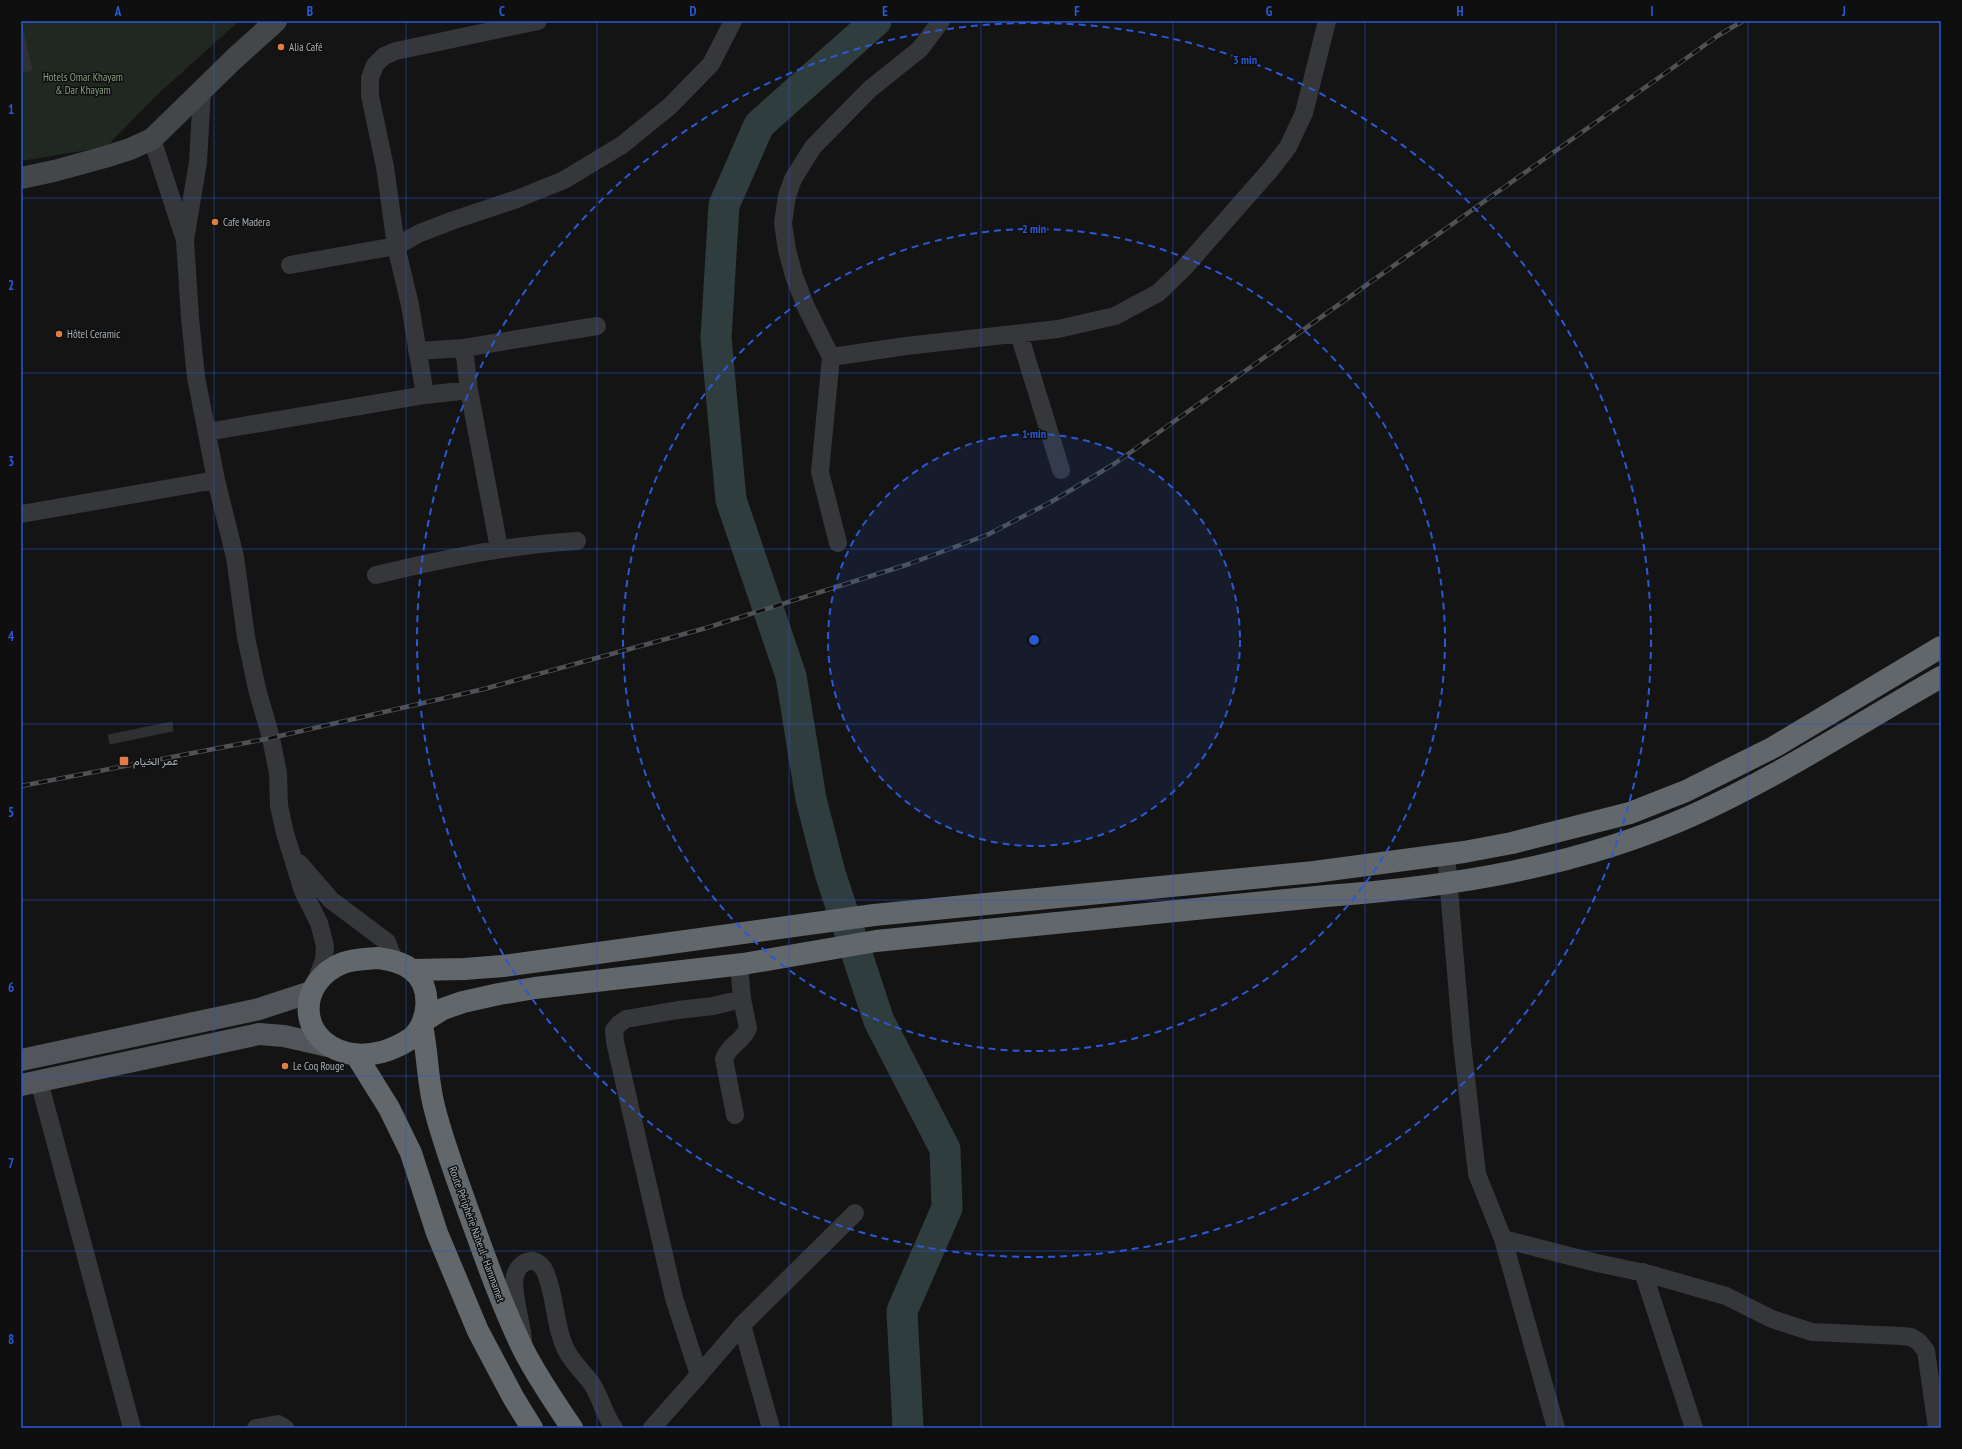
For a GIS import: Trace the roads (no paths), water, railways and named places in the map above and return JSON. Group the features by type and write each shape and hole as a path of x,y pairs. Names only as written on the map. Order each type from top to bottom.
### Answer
{"highway":[{"path":"1940,651 1774,747 1686,791 1630,813 1512,843 1446,854 1314,872 874,915 503,966 464,969 403,965 372,958 358,959 342,964 327,973 312,989 309,1018 314,1032 328,1046 356,1055 373,1054 396,1047 411,1038 423,1023 443,1009 499,994 743,964 876,941 1326,896 1394,891 1514,872 1571,858 1630,840 1690,816 1780,772 1941,677"},
{"path":"403,965 422,981 427,1000 423,1023"},
{"name":"Route Périphérie Nabeul - Hammamet","path":"423,1023 429,1082 434,1108 446,1149 504,1307 525,1352 544,1386 572,1428"},
{"path":"356,1055 389,1108 411,1153 438,1233 478,1331 513,1397 532,1428"}],"main road":[{"path":"21,1060 260,1009 312,989"},
{"path":"30,1083 108,1068 259,1034 284,1036 328,1046"}],"street":[{"path":"21,178 54,171 105,157 130,149 152,139 202,92 234,59 276,21"},
{"path":"425,395 410,305 396,246 385,167 370,96 370,78 375,65 384,56 396,51 538,21"},
{"path":"290,265 396,246 420,233 517,199 564,180 622,145 670,106 711,64 733,21"},
{"path":"838,543 820,472 831,357 806,308 794,276 787,250 783,222 787,196 793,179 813,147 870,89 920,49 941,21"},
{"path":"831,357 906,346 1058,329 1115,316 1158,293 1184,268 1272,169 1288,147 1304,113 1327,21"},
{"path":"184,240 198,162 202,92"},
{"path":"152,139 184,240 196,376 216,480 235,557 247,645 257,689 271,738 278,773 279,806 291,853 303,891 319,923 324,946 324,960 312,989"},
{"path":"417,352 464,348 598,326"},
{"path":"1019,334 1061,470"},
{"path":"464,348 469,390 499,548"},
{"path":"207,432 425,395 469,390"},
{"path":"21,514 216,480"},
{"path":"376,575 445,558 499,548 538,543 577,541"},
{"path":"291,853 331,900 388,942 403,965"},
{"path":"1446,854 1462,1043 1477,1174 1503,1239 1556,1428"},
{"path":"735,1115 724,1059 727,1050 742,1039 748,1028 742,999 740,975 743,964"},
{"path":"699,1376 674,1298 615,1042 614,1030 626,1019 678,1010 713,1006 742,999"},
{"path":"30,1083 132,1428"},
{"path":"652,1428 742,1325 855,1213"},
{"path":"1503,1239 1597,1263 1643,1272 1726,1296 1772,1319 1812,1332 1884,1334 1911,1337 1919,1342 1926,1351 1937,1428"},
{"path":"525,1352 521,1321 514,1289 515,1277 520,1267 527,1261 534,1260 546,1272 551,1288 553,1308 566,1350 592,1385 614,1428"},
{"path":"1643,1272 1694,1428"},
{"path":"742,1325 771,1428"},
{"path":"256,1428 278,1424 285,1428"}],"waterway":[{"path":"876,21 759,125 724,205 716,338 731,500 791,676 811,799 830,873 879,1021 945,1149 947,1208 902,1311 908,1428"}],"railway":[{"path":"21,786 271,738 484,689 706,628 909,564 987,535 1051,502 1114,464 1719,35 1743,21"}],"place":[{"name":"Alia Café","path":"281,47"},
{"name":"Cafe Madera","path":"215,222"},
{"name":"Hôtel Ceramic","path":"59,334"},
{"name":"عمر الخيام","path":"124,761"},
{"name":"Le Coq Rouge","path":"285,1066"}],"park label":[{"name":"Hotels Omar Khayam & Dar Khayam","path":"83,83"}]}
